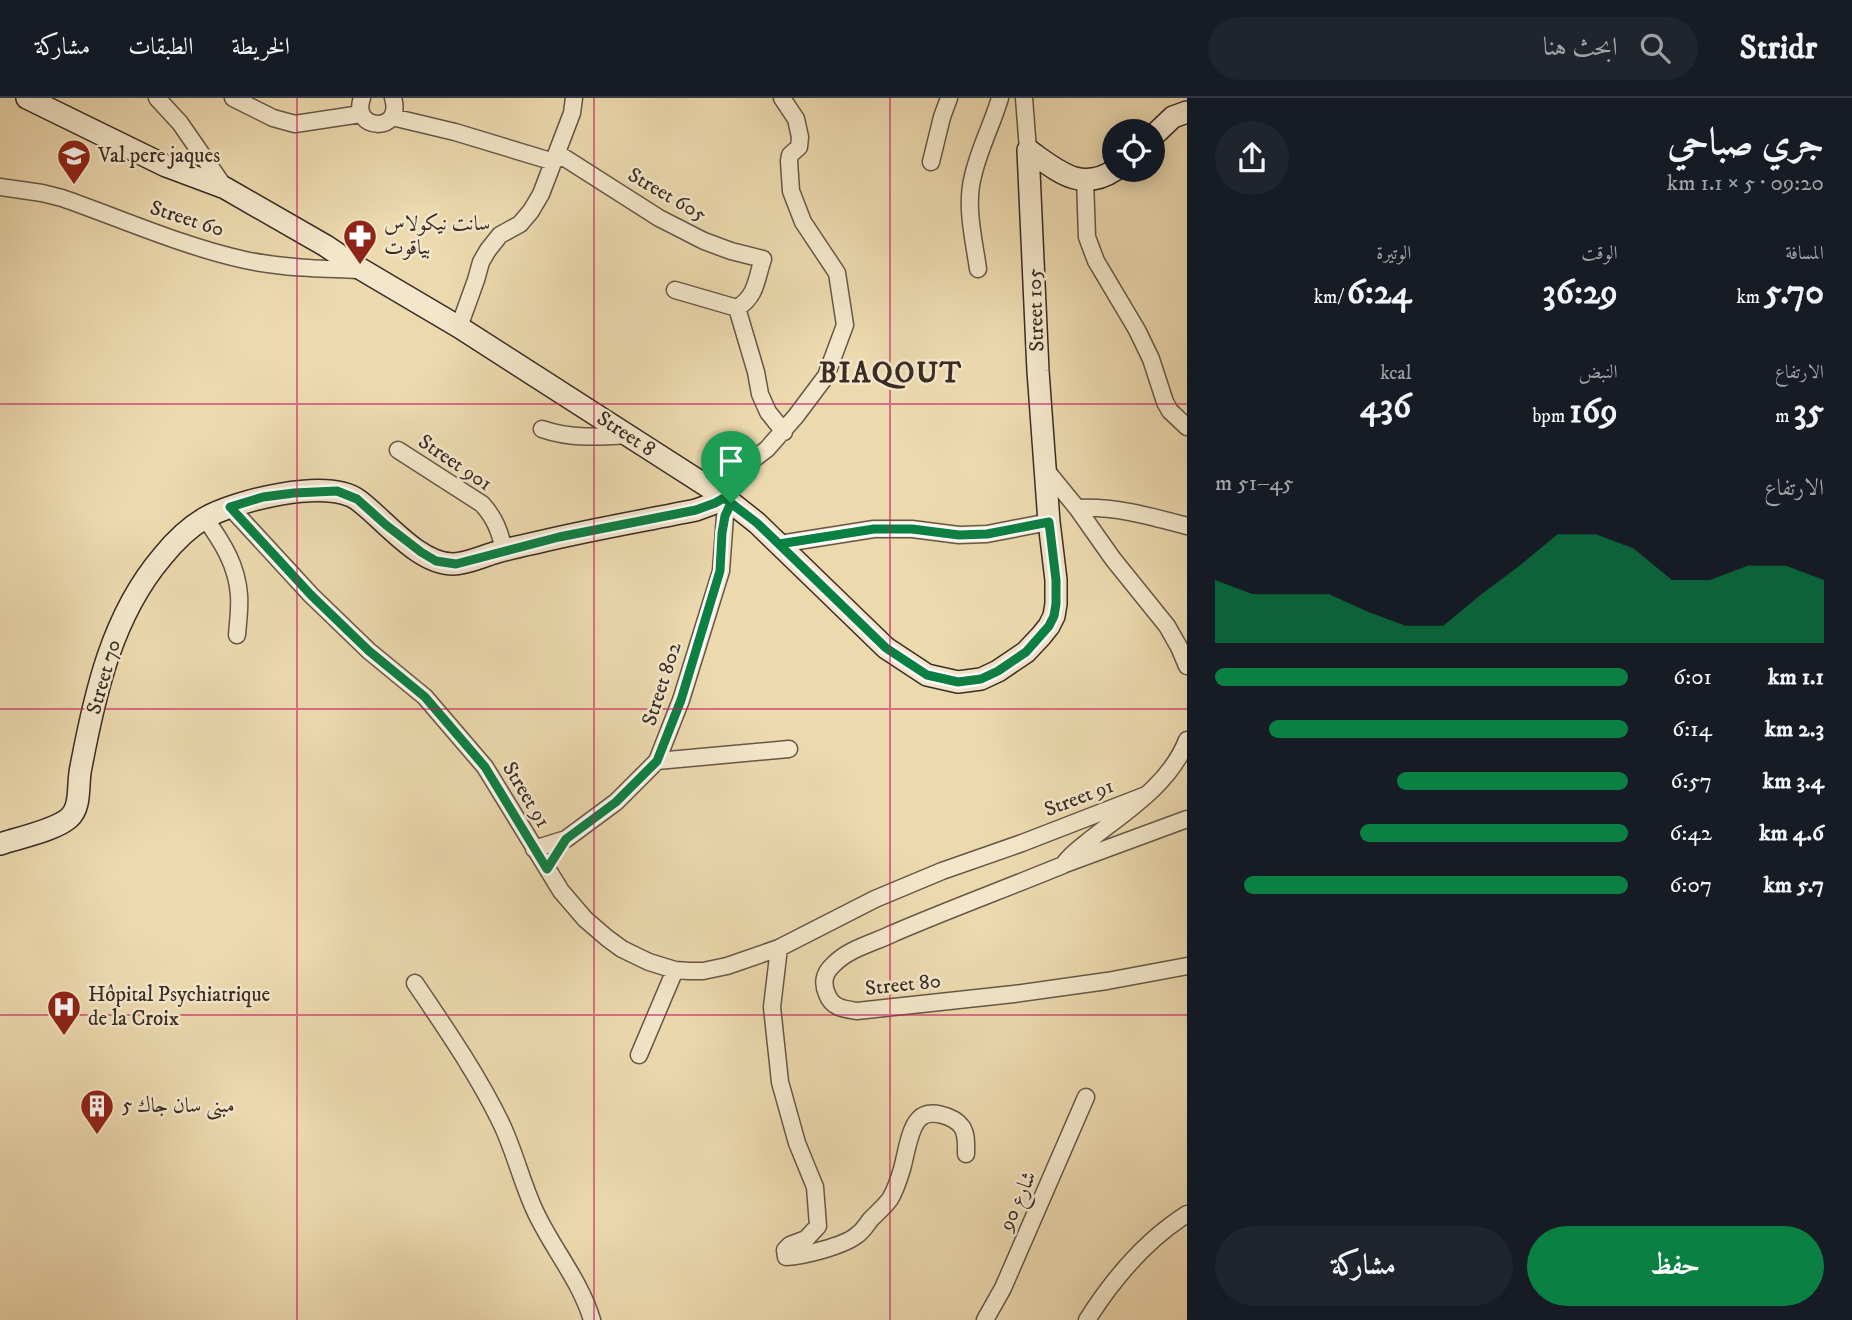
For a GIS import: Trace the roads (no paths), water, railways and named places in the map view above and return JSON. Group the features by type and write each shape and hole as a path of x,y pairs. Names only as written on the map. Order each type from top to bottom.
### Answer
{"street":[{"name":"Street 8","path":"27,98 166,166 225,188 459,327 628,435 723,497 757,523 886,648 927,675 958,682 981,679 1026,652 1049,626 1056,604 1056,580 1046,470"},
{"path":"157,98 180,123 225,188"},
{"path":"233,98 273,118 295,124 360,103"},
{"path":"393,98 396,108 393,117"},
{"path":"459,327 481,262 488,250 500,236 520,224 541,194 572,113 574,98"},
{"path":"723,497 784,432 826,376 845,325 837,273 803,222 791,191 790,155 799,147 800,137 796,119 782,98"},
{"path":"931,162 948,98"},
{"path":"978,269 970,191 972,176 1000,98"},
{"path":"1024,98 1028,150 1072,178 1085,180 1102,177"},
{"name":"Street 605","path":"360,103 367,121 376,124 385,123 393,117 555,157 704,241 763,259 752,295 737,308"},
{"path":"1165,124 1173,117 1187,112"},
{"path":"1165,128 1187,122"},
{"name":"Street 105","path":"1028,150 1038,371 1046,470"},
{"path":"1085,180 1087,237 1096,261 1137,330 1151,359 1165,402 1170,411 1187,427"},
{"name":"Street 60","path":"0,187 62,198 183,242 244,260 290,266 365,270"},
{"path":"675,289 737,308 760,394 768,412 784,432"},
{"path":"542,429 567,435 628,435"},
{"name":"Street 901","path":"398,450 482,504 500,530 504,550"},
{"path":"1046,470 1167,626 1187,666"},
{"name":"Street 70","path":"0,844 60,825 75,811 79,772 90,724 110,649 126,610 139,586 159,560 183,534 205,518 230,507 273,495 337,491 357,499 421,552 436,561 456,564 559,537 696,510 723,497"},
{"name":"Street 802","path":"534,849 566,839 616,802 657,761 681,700 720,571 725,516 723,497"},
{"name":"Street 91","path":"230,507 311,595 369,651 425,697 485,767 561,891 585,919 622,949 649,962 675,970 703,971 727,966 779,948 875,899 942,871 1146,795"},
{"path":"1077,508 1117,509 1187,527"},
{"path":"205,518 232,562 239,595 237,635"},
{"path":"779,544 874,529 912,529 959,535 987,534 1049,522"},
{"path":"1063,865 1075,850 1165,777 1187,740"},
{"path":"657,761 789,749"},
{"name":"Street 80","path":"1187,819 933,916 851,952 832,965 825,976 824,986 832,1003 857,1012 1094,983 1187,966"},
{"name":"Street 802","path":"547,869 566,839"},
{"path":"779,948 772,1007 780,1082 797,1143 815,1187 818,1226 806,1239 790,1245 785,1250 786,1257 799,1256 842,1243 857,1235 890,1198 901,1172 912,1130 922,1116 929,1113 942,1115 963,1128 966,1154"},
{"path":"639,1055 675,970"},
{"path":"415,983 488,1098 513,1151 535,1211 568,1267 592,1320"},
{"name":"شارع 90","path":"985,1320 1003,1288 1086,1097"},
{"path":"1087,1320 1142,1249 1168,1226 1187,1214"}],"place":[{"name":"Val pere jaques","path":"74,186"},
{"name":"سانت نيكولاس بياقوت","path":"360,266"},
{"name":"Hôpital Psychiatrique de la Croix","path":"64,1037"},
{"name":"مبنى سان جاك 5","path":"97,1136"}],"district":[{"name":"BIAQOUT","path":"891,373"}]}
